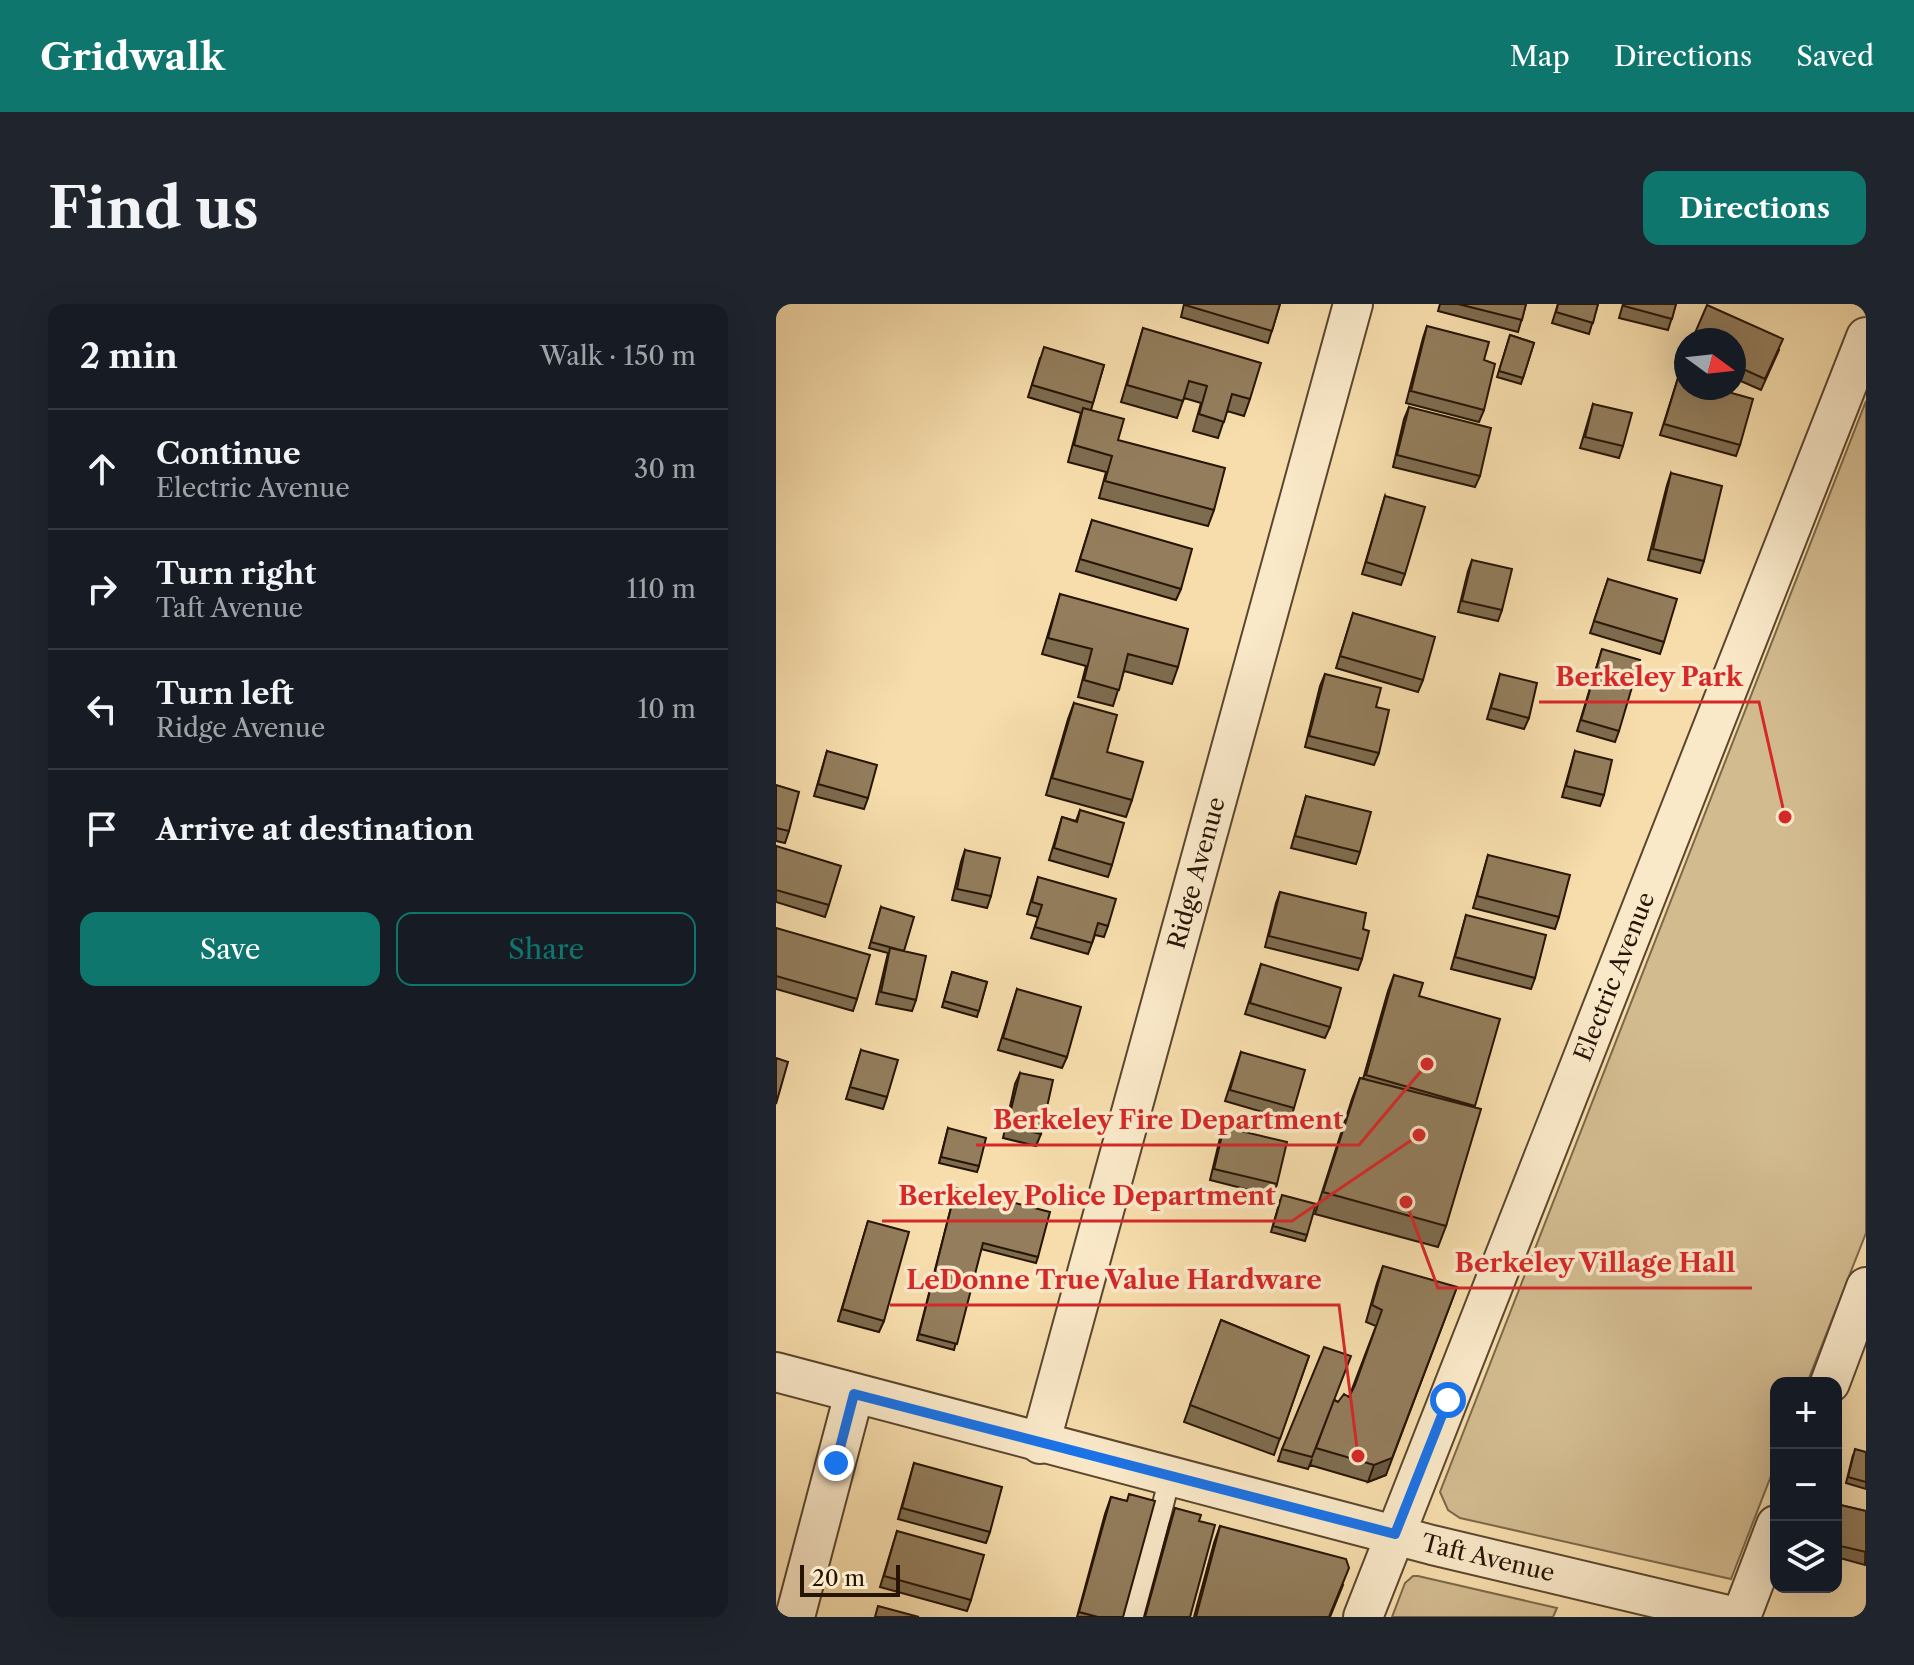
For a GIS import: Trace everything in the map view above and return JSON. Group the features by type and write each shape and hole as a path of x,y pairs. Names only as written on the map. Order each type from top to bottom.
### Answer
{"street":[{"name":"Ridge Avenue","path":"1040,1444 1353,304"},
{"name":"Electric Avenue","path":"1363,1617 1866,337"},
{"path":"1832,1377 1866,1287"},
{"name":"Taft Avenue","path":"776,1372 1040,1444 1738,1617"},
{"path":"795,1617 854,1394"},
{"path":"1738,1617 1770,1540"}],"lane":[{"path":"1134,1617 1170,1477"}],"shaded area":[{"path":"1866,401 1866,1233 1809,1377 1770,1377 1770,1478 1731,1579 1460,1518 1448,1510 1440,1492"},
{"path":"1413,1576 1557,1608 1553,1617 1392,1617 1405,1583"}],"building":[{"path":"1185,304 1280,304 1272,331"},
{"path":"1458,304 1526,304 1522,320"},
{"path":"1558,304 1598,304 1593,323 1556,312"},
{"path":"1624,304 1676,304 1672,319"},
{"path":"1707,305 1783,339 1765,379 1746,370 1746,328 1697,328"},
{"path":"1427,326 1489,342 1484,360 1495,364 1484,410 1411,391"},
{"path":"1143,328 1261,363 1250,399 1232,394 1224,422 1199,414 1207,386 1189,381 1183,401 1127,385"},
{"path":"1510,335 1534,343 1523,378 1499,371"},
{"path":"1044,347 1104,365 1093,403 1032,385"},
{"path":"1674,391 1674,400 1753,399 1740,445 1664,424"},
{"path":"1593,404 1632,413 1623,446 1585,437"},
{"path":"1409,407 1491,428 1480,476 1397,455"},
{"path":"1083,408 1124,419 1118,440 1225,468 1214,510 1105,481 1112,456 1074,445"},
{"path":"1671,473 1722,486 1704,561 1653,549"},
{"path":"1385,496 1425,507 1405,574 1366,562"},
{"path":"1092,520 1192,549 1181,589 1080,559"},
{"path":"1472,560 1512,569 1502,610 1462,601"},
{"path":"1608,579 1677,599 1664,642 1594,621"},
{"path":"1060,594 1188,629 1178,667 1128,654 1119,690 1084,680 1092,649 1048,638"},
{"path":"1353,613 1435,637 1423,680 1340,656"},
{"path":"1602,649 1640,660 1619,731 1581,720"},
{"path":"1325,674 1381,688 1376,707 1389,710 1379,753 1309,736"},
{"path":"1500,674 1537,683 1529,718 1491,708"},
{"path":"1074,703 1117,715 1107,752 1143,762 1132,800 1052,778"},
{"path":"827,751 877,765 868,798 818,784"},
{"path":"1575,751 1612,760 1604,795 1566,786"},
{"path":"776,785 799,792 789,831 776,828"},
{"path":"1306,796 1371,812 1360,852 1295,836"},
{"path":"1080,810 1124,823 1112,865 1054,848 1062,817 1077,822"},
{"path":"776,846 841,866 829,905 776,890"},
{"path":"965,850 1000,858 991,896 957,889"},
{"path":"1488,855 1570,875 1559,917 1477,896"},
{"path":"1038,877 1116,899 1108,926 1098,923 1092,943 1035,927 1042,905 1032,902"},
{"path":"1280,892 1366,913 1363,929 1369,931 1362,959 1269,936"},
{"path":"881,907 914,917 904,951 871,942"},
{"path":"1466,915 1546,935 1535,978 1455,957"},
{"path":"776,928 870,955 857,999 776,976"},
{"path":"890,948 926,956 916,1000 881,992"},
{"path":"1261,964 1341,988 1330,1027 1250,1003"},
{"path":"952,972 987,982 979,1011 944,1001"},
{"path":"1394,975 1423,983 1419,996 1500,1019 1475,1106 1366,1075"},
{"path":"1017,989 1081,1007 1067,1057 1003,1038"},
{"path":"861,1050 898,1060 887,1097 850,1087"},
{"path":"1241,1052 1305,1070 1294,1108 1230,1090"},
{"path":"776,1058 788,1062 776,1104"},
{"path":"1020,1073 1053,1080 1041,1134 1007,1126"},
{"path":"1360,1078 1481,1109 1446,1226 1323,1192"},
{"path":"1224,1127 1287,1142 1277,1184 1214,1169"},
{"path":"948,1128 986,1138 979,1166 941,1157"},
{"path":"956,1188 1050,1212 1038,1257 983,1243 957,1344 919,1334"},
{"path":"1282,1195 1316,1204 1307,1235 1273,1226"},
{"path":"868,1221 909,1232 884,1321 842,1309"},
{"path":"1383,1266 1457,1287 1392,1458 1374,1465 1316,1448 1334,1400 1338,1402 1344,1394 1349,1397 1355,1385 1382,1310 1372,1305"},
{"path":"1221,1320 1309,1356 1280,1439 1190,1405"},
{"path":"1324,1347 1351,1356 1312,1457 1282,1449"},
{"path":"1855,1449 1866,1452 1866,1482 1848,1477"},
{"path":"914,1463 1002,1487 990,1532 902,1508"},
{"path":"1129,1494 1155,1501 1123,1617 1098,1617 1079,1612 1111,1497 1127,1501"},
{"path":"1842,1505 1866,1511 1866,1552 1842,1546"},
{"path":"1175,1508 1201,1515 1199,1521 1215,1525 1190,1617 1145,1617"},
{"path":"1220,1526 1346,1559 1349,1568 1329,1617 1196,1617"},
{"path":"897,1531 984,1555 971,1600 884,1576"},
{"path":"878,1606 919,1617 875,1617"}],"place":[{"name":"Berkeley Park","path":"1785,817"},
{"name":"Berkeley Fire Department","path":"1427,1064"},
{"name":"Berkeley Police Department","path":"1419,1135"},
{"name":"Berkeley Village Hall","path":"1406,1202"},
{"name":"LeDonne True Value Hardware","path":"1358,1456"}],"route":[{"path":"836,1463 854,1394 1395,1534 1448,1400"}]}
